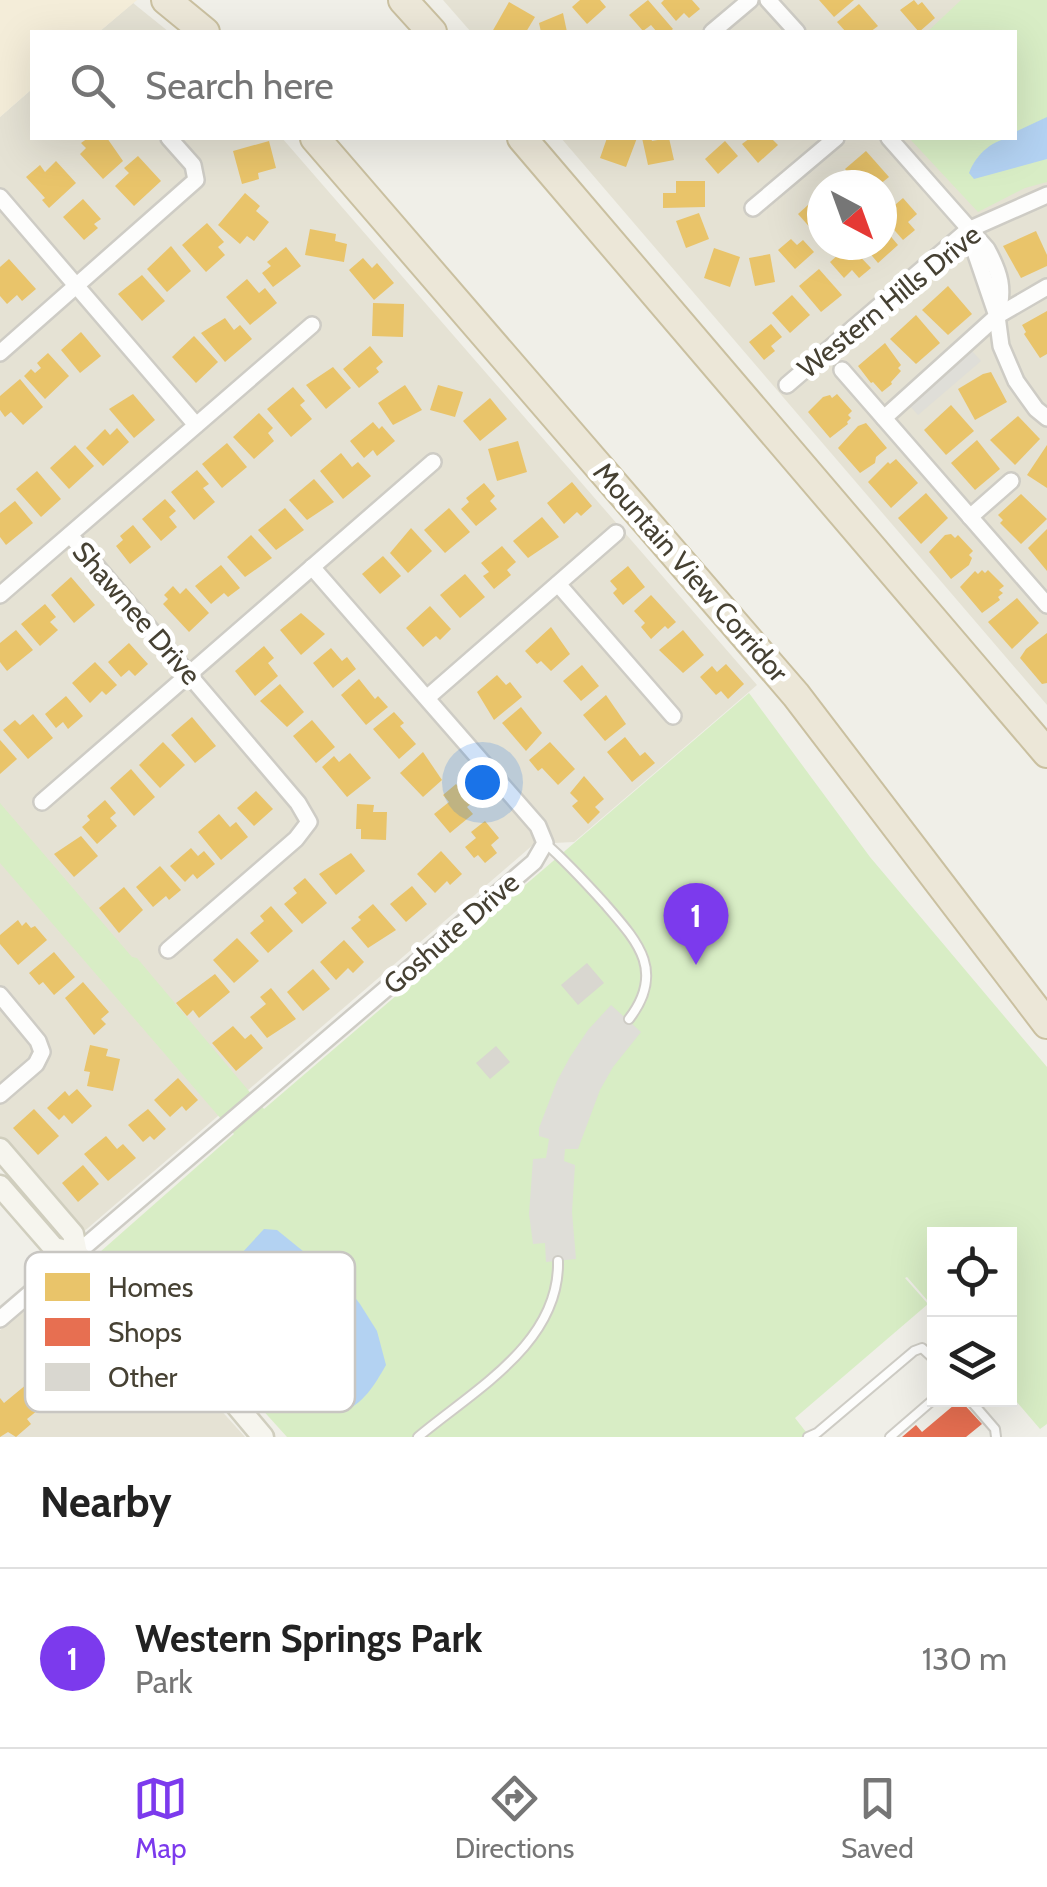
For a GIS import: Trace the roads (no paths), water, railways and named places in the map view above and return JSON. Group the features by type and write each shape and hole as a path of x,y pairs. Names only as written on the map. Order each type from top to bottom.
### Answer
{"highway":[{"path":"166,0 204,30"},
{"path":"404,0 430,30"},
{"name":"Mountain View Corridor","path":"317,140 796,694 1047,1024"},
{"path":"524,140 1047,752"}],"main road":[{"path":"0,1149 73,1234 77,1252"},
{"path":"0,1186 54,1248 69,1252"},
{"path":"243,1412 264,1437"}],"street":[{"path":"714,30 750,0"},
{"path":"768,0 794,30"},
{"path":"0,352 196,180 193,165 171,140"},
{"path":"753,208 834,140"},
{"path":"891,140 948,202 968,230 997,316 1001,346 1016,381 1047,418"},
{"name":"Western Hills Drive","path":"787,384 968,230 1047,195"},
{"path":"0,197 196,425"},
{"path":"884,418 997,316 1047,287"},
{"name":"Shawnee Drive","path":"168,950 296,839 310,822 70,534 312,325"},
{"path":"842,370 1047,605"},
{"path":"42,802 433,462"},
{"path":"970,517 1011,482"},
{"path":"428,697 616,533"},
{"path":"0,595 70,534"},
{"path":"312,567 538,826 545,843"},
{"path":"558,584 673,716"},
{"name":"Goshute Drive","path":"79,1252 534,862 545,843"},
{"path":"0,995 38,1040 42,1052 36,1064 0,1095"},
{"name":"Goshute Drive","path":"0,1318 25,1297"}],"lane":[{"path":"545,843 572,866 640,948 647,973 645,988 629,1018"},
{"path":"418,1437 526,1347 549,1312 558,1261"},
{"path":"815,1436 914,1351 922,1348 927,1353"},
{"path":"890,1437 927,1405"},
{"path":"976,1407 995,1429 996,1437"}],"water":[{"path":"1047,117 1047,159 974,179 969,173 976,160 1000,141 1017,140 1017,131"},
{"path":"264,1229 277,1230 304,1252 243,1252"},
{"path":"355,1298 377,1331 386,1365 355,1404"}],"place":[{"name":"Western Springs Park","path":"696,965"}]}
